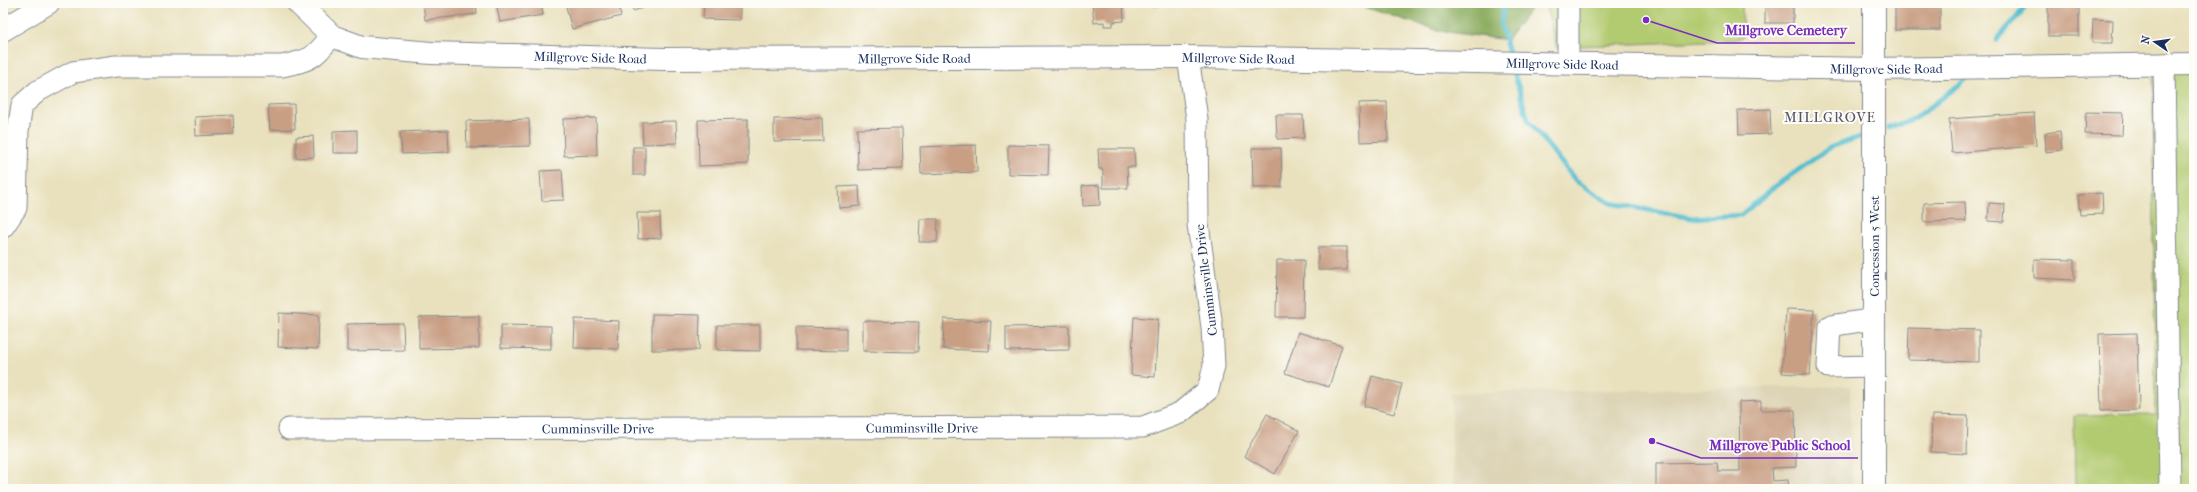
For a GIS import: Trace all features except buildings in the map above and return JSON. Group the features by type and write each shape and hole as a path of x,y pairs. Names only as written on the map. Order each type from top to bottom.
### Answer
{"main road":[{"path":"3,30 48,3"},
{"name":"Millgrove Side Road","path":"298,3 332,36 362,47 392,52 446,54 664,59 1188,57 1874,69 2194,64"},
{"name":"Concession 5 West","path":"1874,3 1874,489"}],"street":[{"path":"1568,3 1568,64"},
{"path":"3,227 16,208 18,131 22,105 38,91 73,72 116,66 282,66 295,64 317,55 332,36"},
{"name":"Cumminsville Drive","path":"289,429 1143,427 1180,413 1208,390 1214,366 1212,327 1198,224 1197,120 1188,57"},
{"path":"2164,64 2170,489"},
{"path":"1874,318 1830,326 1828,367 1874,366"}],"shaded area":[{"path":"1850,386 1852,489 1453,489 1451,393"}],"green space":[{"path":"1351,3 1535,3 1507,40 1440,31"},
{"path":"1545,3 1742,3 1743,37 1734,40 1556,47"},
{"path":"2194,62 2194,489 2075,489 2074,415 2155,414 2153,63"}],"waterway":[{"path":"1504,3 1501,25 1510,57"},
{"path":"1997,40 2029,3"},
{"path":"1513,69 1528,120 1576,181 1610,203 1692,218 1741,215 1774,187 1831,147 1860,137"},
{"path":"1888,128 1916,118 1968,78"}],"place":[{"name":"Millgrove Cemetery","path":"1646,20"},
{"name":"Millgrove Public School","path":"1652,441"}],"district":[{"name":"MILLGROVE","path":"1830,117"}]}
